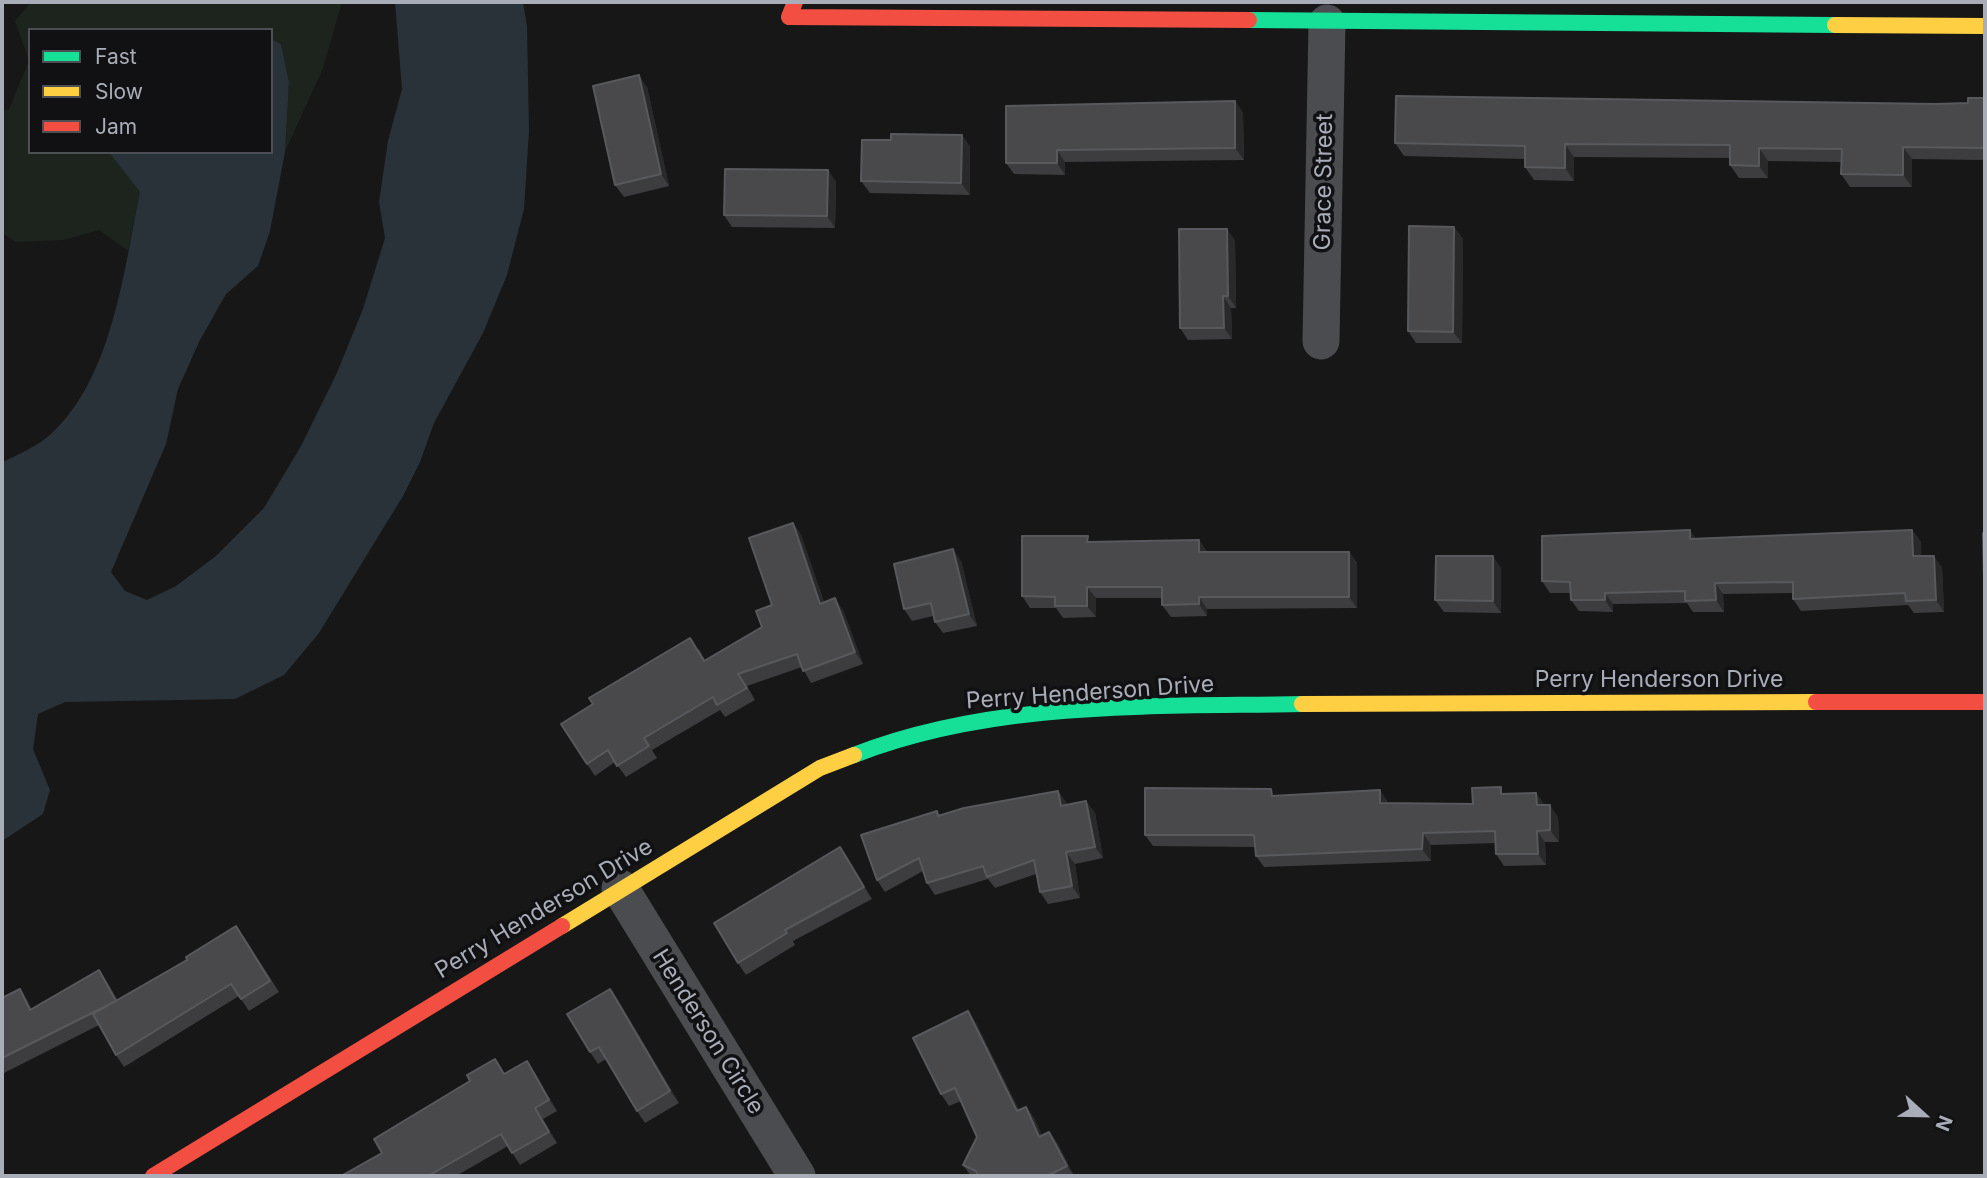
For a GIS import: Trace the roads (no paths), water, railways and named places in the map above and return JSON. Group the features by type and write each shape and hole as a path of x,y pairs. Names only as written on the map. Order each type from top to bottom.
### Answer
{"street":[{"path":"795,2 789,17 1985,26"},
{"name":"Grace Street","path":"1321,341 1327,23"},
{"name":"Perry Henderson Drive","path":"153,1176 820,768 887,742 971,722 1054,713 1217,706 1432,701 1985,702"},
{"name":"Henderson Circle","path":"620,888 797,1176"}]}
